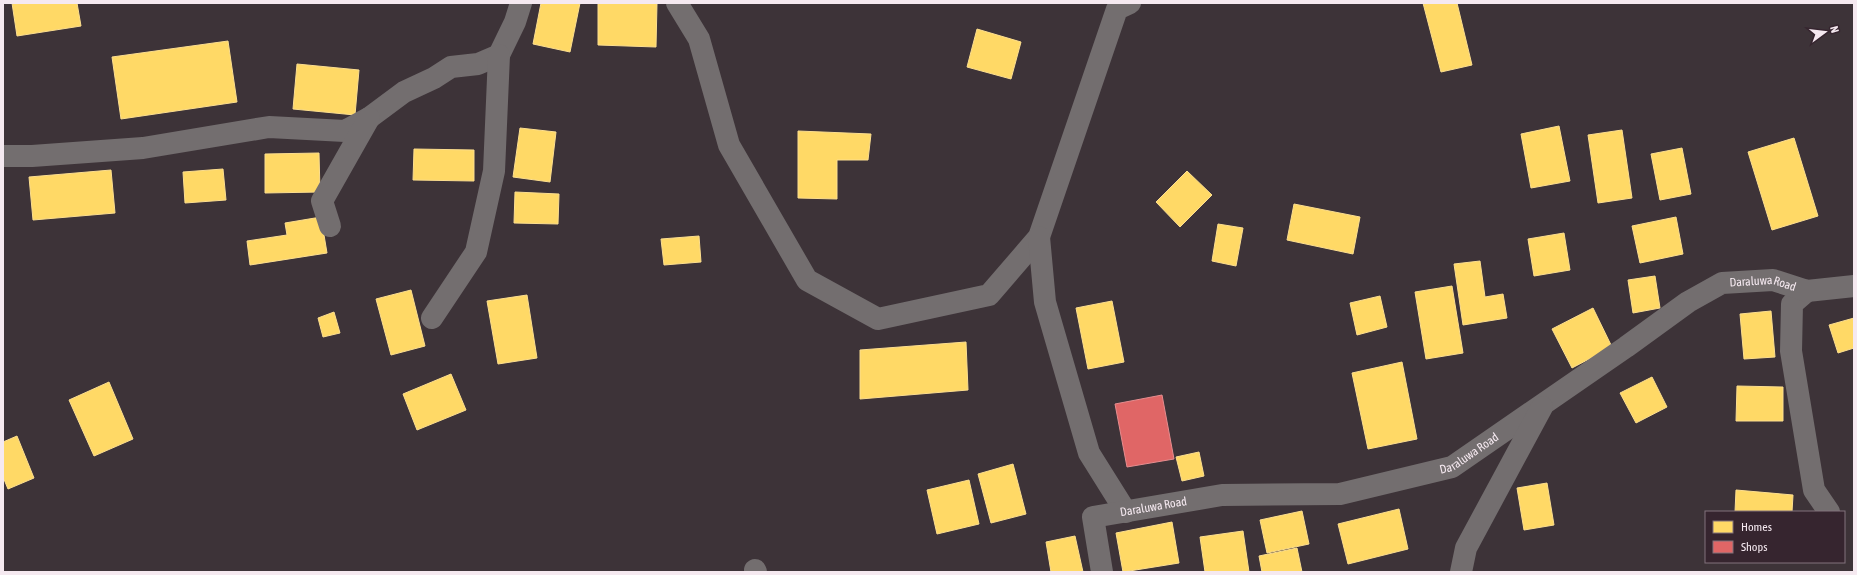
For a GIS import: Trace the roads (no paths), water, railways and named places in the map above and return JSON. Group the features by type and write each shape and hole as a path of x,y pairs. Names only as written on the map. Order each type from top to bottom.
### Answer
{"street":[{"path":"432,318 476,252 494,171 499,56 515,22 521,3"},
{"path":"677,3 699,39 729,145 807,280 878,319 990,295 1039,237 1118,9 1130,3"},
{"path":"3,156 32,156 143,148 269,127 345,131 369,118 404,92 451,68 478,64 499,56"},
{"path":"330,226 322,201 369,118"},
{"path":"1039,237 1045,302 1089,453 1126,512"},
{"name":"Daraluwa Road","path":"1102,572 1093,517 1222,495 1340,494 1452,467 1626,347 1688,302 1722,282 1773,280 1807,291 1854,286"},
{"path":"1807,291 1792,304 1791,351 1814,490 1829,511"},
{"path":"1461,572 1466,548 1545,402"}]}
